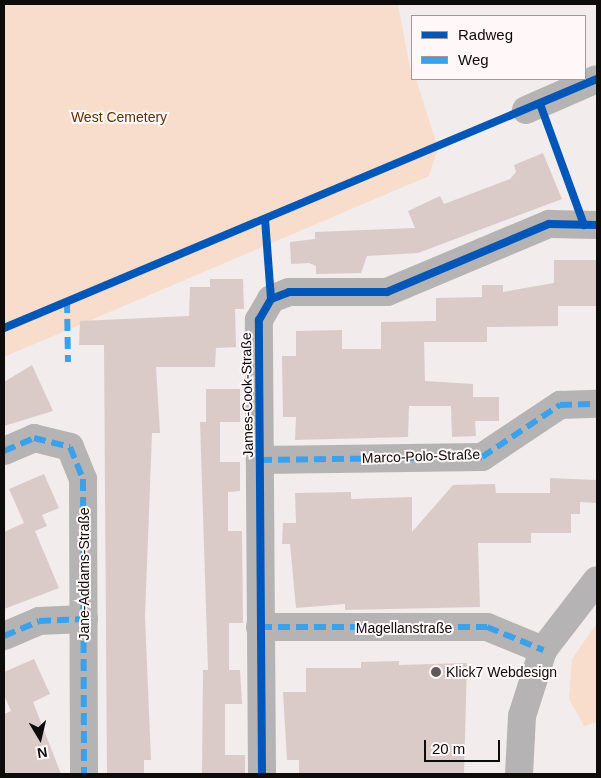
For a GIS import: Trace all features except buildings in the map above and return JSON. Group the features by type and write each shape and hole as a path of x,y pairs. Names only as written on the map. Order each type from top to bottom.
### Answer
{"street":[{"path":"526,110 597,79"},
{"name":"James-Cook-Straße","path":"262,774 259,320 271,299 289,292 387,292 550,224 597,225"},
{"name":"Marco-Polo-Straße","path":"260,460 482,457 560,405 597,404"},
{"name":"Jane-Addams-Straße","path":"4,451 34,438 70,447 83,480 84,774"},
{"path":"519,774 522,716 543,650 597,580"},
{"path":"4,636 39,621 84,619"},
{"name":"Magellanstraße","path":"260,627 487,627 543,650"}],"green space":[{"name":"West Cemetery","path":"4,4 398,4 411,80 416,80 438,148 429,176 4,357"},
{"path":"597,623 597,722 584,726 569,699 572,659"}],"marked path":[{"path":"67,301 68,362"},
{"path":"260,460 482,457 560,405 597,404"},
{"path":"4,451 34,438 70,447 83,479 84,774"},
{"path":"4,636 39,621 84,619"},
{"path":"260,627 487,627 543,650"}],"cycle path":[{"path":"4,328 597,79"},
{"path":"540,104 584,225"},
{"path":"265,219 271,299"},
{"path":"262,774 259,320 271,299 289,292 387,292 549,224 597,225"}],"place":[{"name":"Klick7 Webdesign","path":"436,672"}]}
